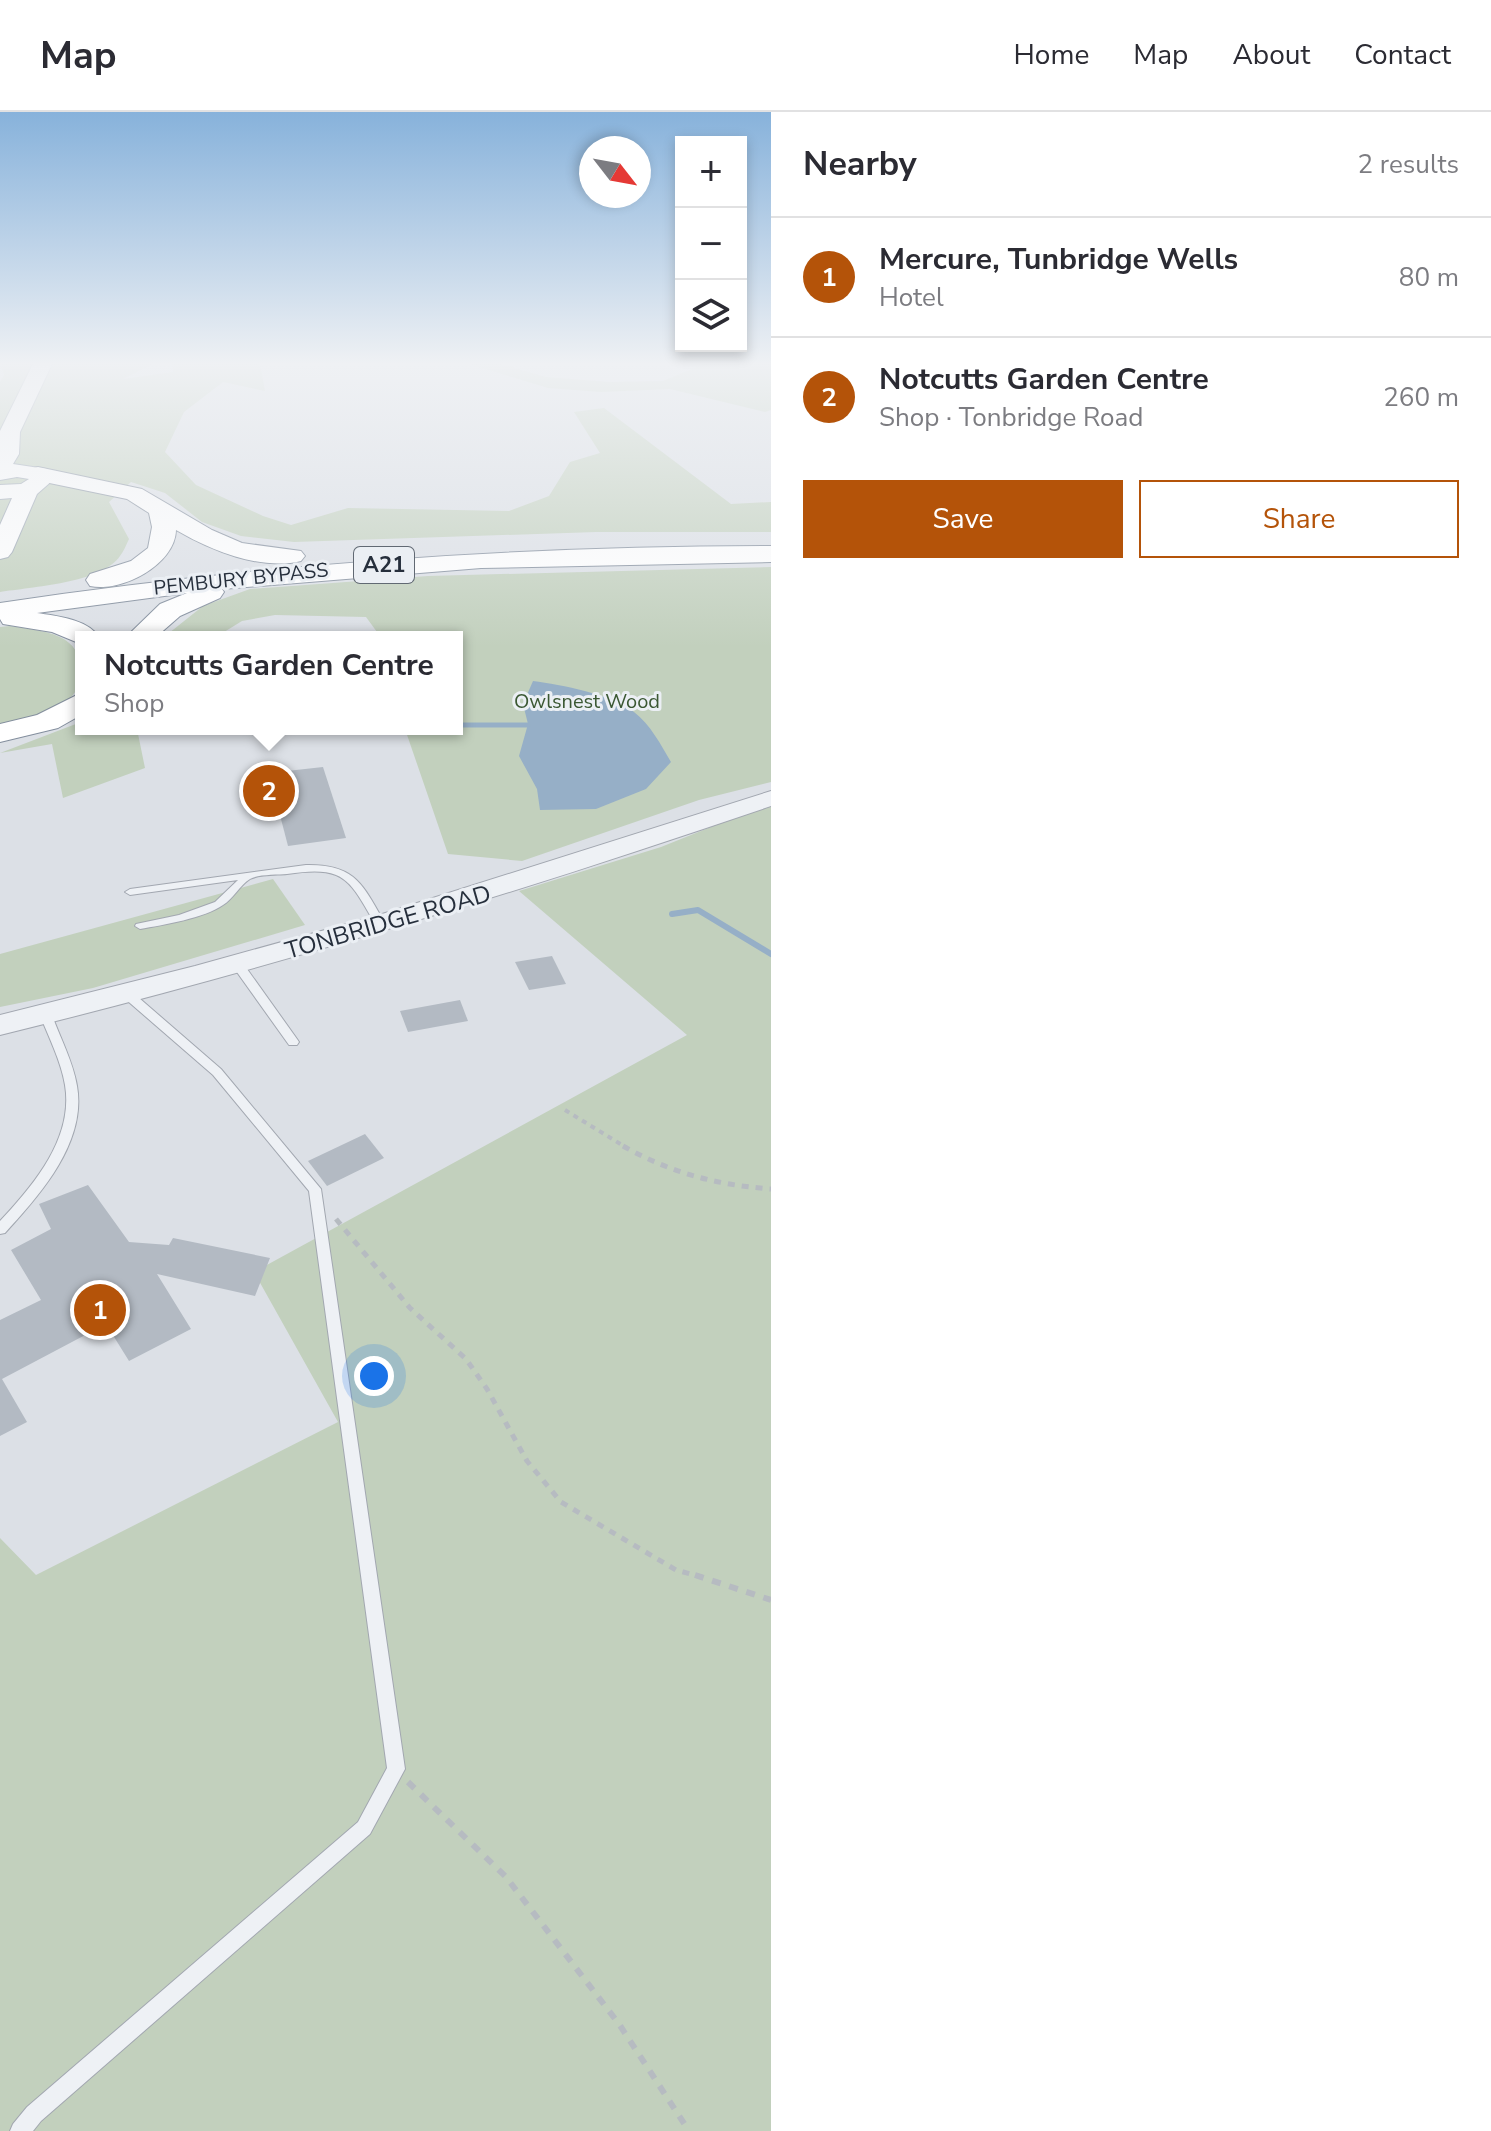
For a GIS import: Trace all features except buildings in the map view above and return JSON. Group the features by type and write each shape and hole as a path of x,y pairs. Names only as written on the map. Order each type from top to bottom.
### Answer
{"highway":[{"name":"A21","path":"31,480 94,484 134,494 214,541 237,550 285,556 344,557"},
{"name":"A21","path":"67,589 128,571 158,553 166,534 160,510"},
{"name":"PEMBURY BYPASS","path":"0,599 214,569 344,557 608,543 771,544"},
{"name":"PEMBURY BYPASS","path":"0,611 160,587 302,571 546,556 771,554"},
{"name":"A21","path":"146,631 160,617 198,596 302,571"},
{"path":"0,618 45,622 75,633"},
{"path":"0,733 47,722 75,706"}],"main road":[{"path":"3,465 31,480"},
{"path":"0,513 0,494 31,480"},
{"path":"0,552 31,480"}],"street":[{"name":"TONBRIDGE ROAD","path":"0,1025 381,925 515,885 771,798"}],"lane":[{"path":"130,892 321,867 342,871 357,885 381,925"},
{"path":"140,926 181,918 219,904 246,878"},
{"path":"238,965 293,1042"},
{"path":"20,2131 34,2114 364,1828 396,1769 315,1189 217,1072 127,994"},
{"path":"0,1229 30,1199 67,1138 72,1090 46,1015"}],"path":[{"path":"565,1110 631,1153 668,1171 715,1185 771,1189"},
{"path":"315,1189 360,1251 410,1308 466,1359 487,1389 527,1461 561,1502 676,1570 730,1584 771,1600"},
{"path":"396,1769 506,1877 619,2024 689,2131"}],"green space":[{"path":"0,458 171,458 196,485 263,516 291,525 348,508 509,511 549,496 570,462 583,458 670,458 731,504 771,502 771,532 596,532 294,542 241,536 202,522 165,493 131,482 109,502 129,539 111,565 82,578 0,592"},
{"name":"Owlsnest Wood","path":"771,567 771,782 699,800 522,861 448,854 407,735 463,735 463,631 376,631 366,617 275,615 242,621 226,631 172,631 203,606 250,589 428,576"},
{"path":"0,627 48,633 69,642 75,649 75,691 68,700 39,716 0,725"},
{"path":"75,724 75,735 138,735 145,768 63,798 52,744 0,753"},
{"path":"771,803 771,2131 0,2131 0,1538 36,1575 338,1422 254,1272 687,1035 519,891 661,847"},
{"path":"273,879 305,925 93,988 0,1007 0,954"}],"water":[{"path":"533,681 586,691 624,706 645,722 671,762 646,789 596,809 540,810 537,789 519,756 528,724 523,704"}],"waterway":[{"path":"463,725 528,725"},
{"path":"672,914 698,910 771,954"}],"place":[{"name":"Notcutts Garden Centre","path":"269,791"},
{"name":"Mercure, Tunbridge Wells","path":"100,1310"}]}
